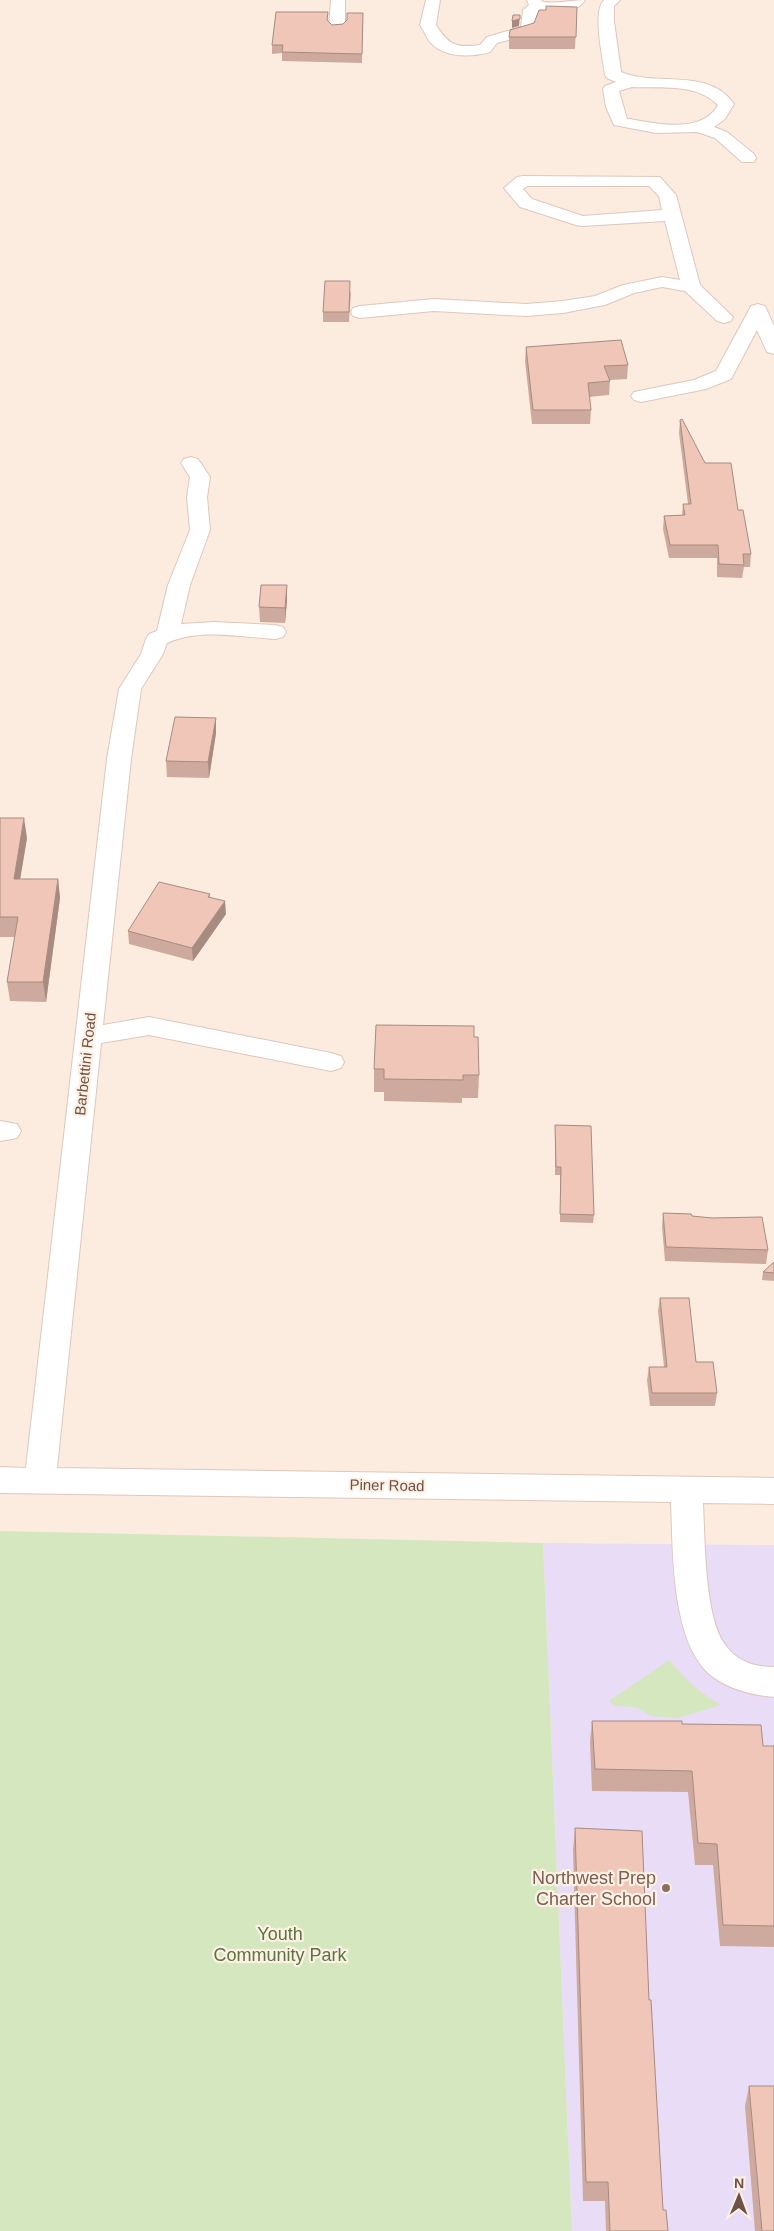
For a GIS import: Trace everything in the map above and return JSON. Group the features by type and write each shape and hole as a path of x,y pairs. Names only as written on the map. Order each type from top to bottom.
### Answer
{"street":[{"path":"337,29 338,0"},
{"path":"433,0 428,25 438,42 454,49 464,50 486,49 492,40 528,30 531,10 536,3 562,8 571,6 578,0"},
{"path":"613,0 607,4 606,21 613,75 630,82 682,84 714,92 726,104 718,118 699,127 670,130 642,128 620,122 614,107 611,89 630,82"},
{"path":"699,127 721,134 748,158"},
{"path":"672,215 582,221 526,203 513,188 524,180 654,181 667,195 691,287"},
{"path":"360,312 434,305 526,310 554,308 599,301 629,289 662,282 691,287 724,317"},
{"path":"705,321 766,309"},
{"path":"766,309 774,348"},
{"path":"641,396 699,385 724,375 766,309"},
{"path":"191,463 200,476 197,497 200,530 179,584 168,632 208,629 275,632"},
{"name":"Barbettini Road","path":"40,1481 119,759 130,689 152,654 157,638 168,632"},
{"path":"88,1036 149,1026 331,1062"},
{"name":"Piner Road","path":"0,1480 774,1491"},
{"path":"686,1489 694,1605 702,1634 713,1656 739,1676 774,1682"}],"shaded area":[{"name":"Northwest Prep Charter School","path":"543,1543 774,1545 774,2231 572,2231"}],"green space":[{"name":"Youth Community Park","path":"0,1531 543,1543 572,2231 0,2231"},
{"path":"669,1660 693,1685 721,1705 678,1718 651,1716 636,1707 615,1706 609,1701"}],"building":[{"path":"546,6 577,7 576,37 509,37 510,30 534,23 539,10 546,10"},
{"path":"276,12 328,12 327,20 332,25 343,24 347,20 347,13 363,13 362,54 282,52 283,45 272,45"},
{"path":"513,15 520,15 520,19 512,21"},
{"path":"325,281 350,281 349,312 323,312"},
{"path":"621,340 628,365 604,366 610,381 588,383 591,410 533,410 526,347"},
{"path":"682,419 705,463 731,463 738,510 743,510 751,554 743,554 744,565 719,564 718,545 670,545 664,516 685,515 683,504 691,504 680,420"},
{"path":"261,585 287,585 285,608 259,607"},
{"path":"175,717 216,718 208,762 166,761"},
{"path":"0,818 24,818 14,879 58,879 43,982 7,982 18,917 0,917"},
{"path":"159,882 210,894 208,897 225,901 192,948 128,931"},
{"path":"376,1025 474,1026 474,1037 478,1037 479,1075 463,1075 463,1080 384,1079 384,1069 374,1069"},
{"path":"555,1125 591,1126 594,1215 560,1214 561,1167 556,1167"},
{"path":"663,1213 691,1214 692,1216 712,1218 762,1217 768,1250 666,1247"},
{"path":"774,1262 774,1273 763,1272"},
{"path":"660,1298 689,1298 696,1362 713,1362 717,1393 652,1393 649,1367 667,1367"},
{"path":"592,1721 682,1721 682,1724 761,1725 763,1746 774,1746 774,1926 723,1925 717,1844 698,1843 692,1771 595,1769"},
{"path":"575,1828 642,1831 649,2000 651,2000 663,2210 666,2210 668,2231 610,2231 608,2182 586,2182"},
{"path":"749,2086 774,2086 774,2231 762,2231"}],"place":[{"name":"Northwest Prep Charter School","path":"666,1888"}]}
